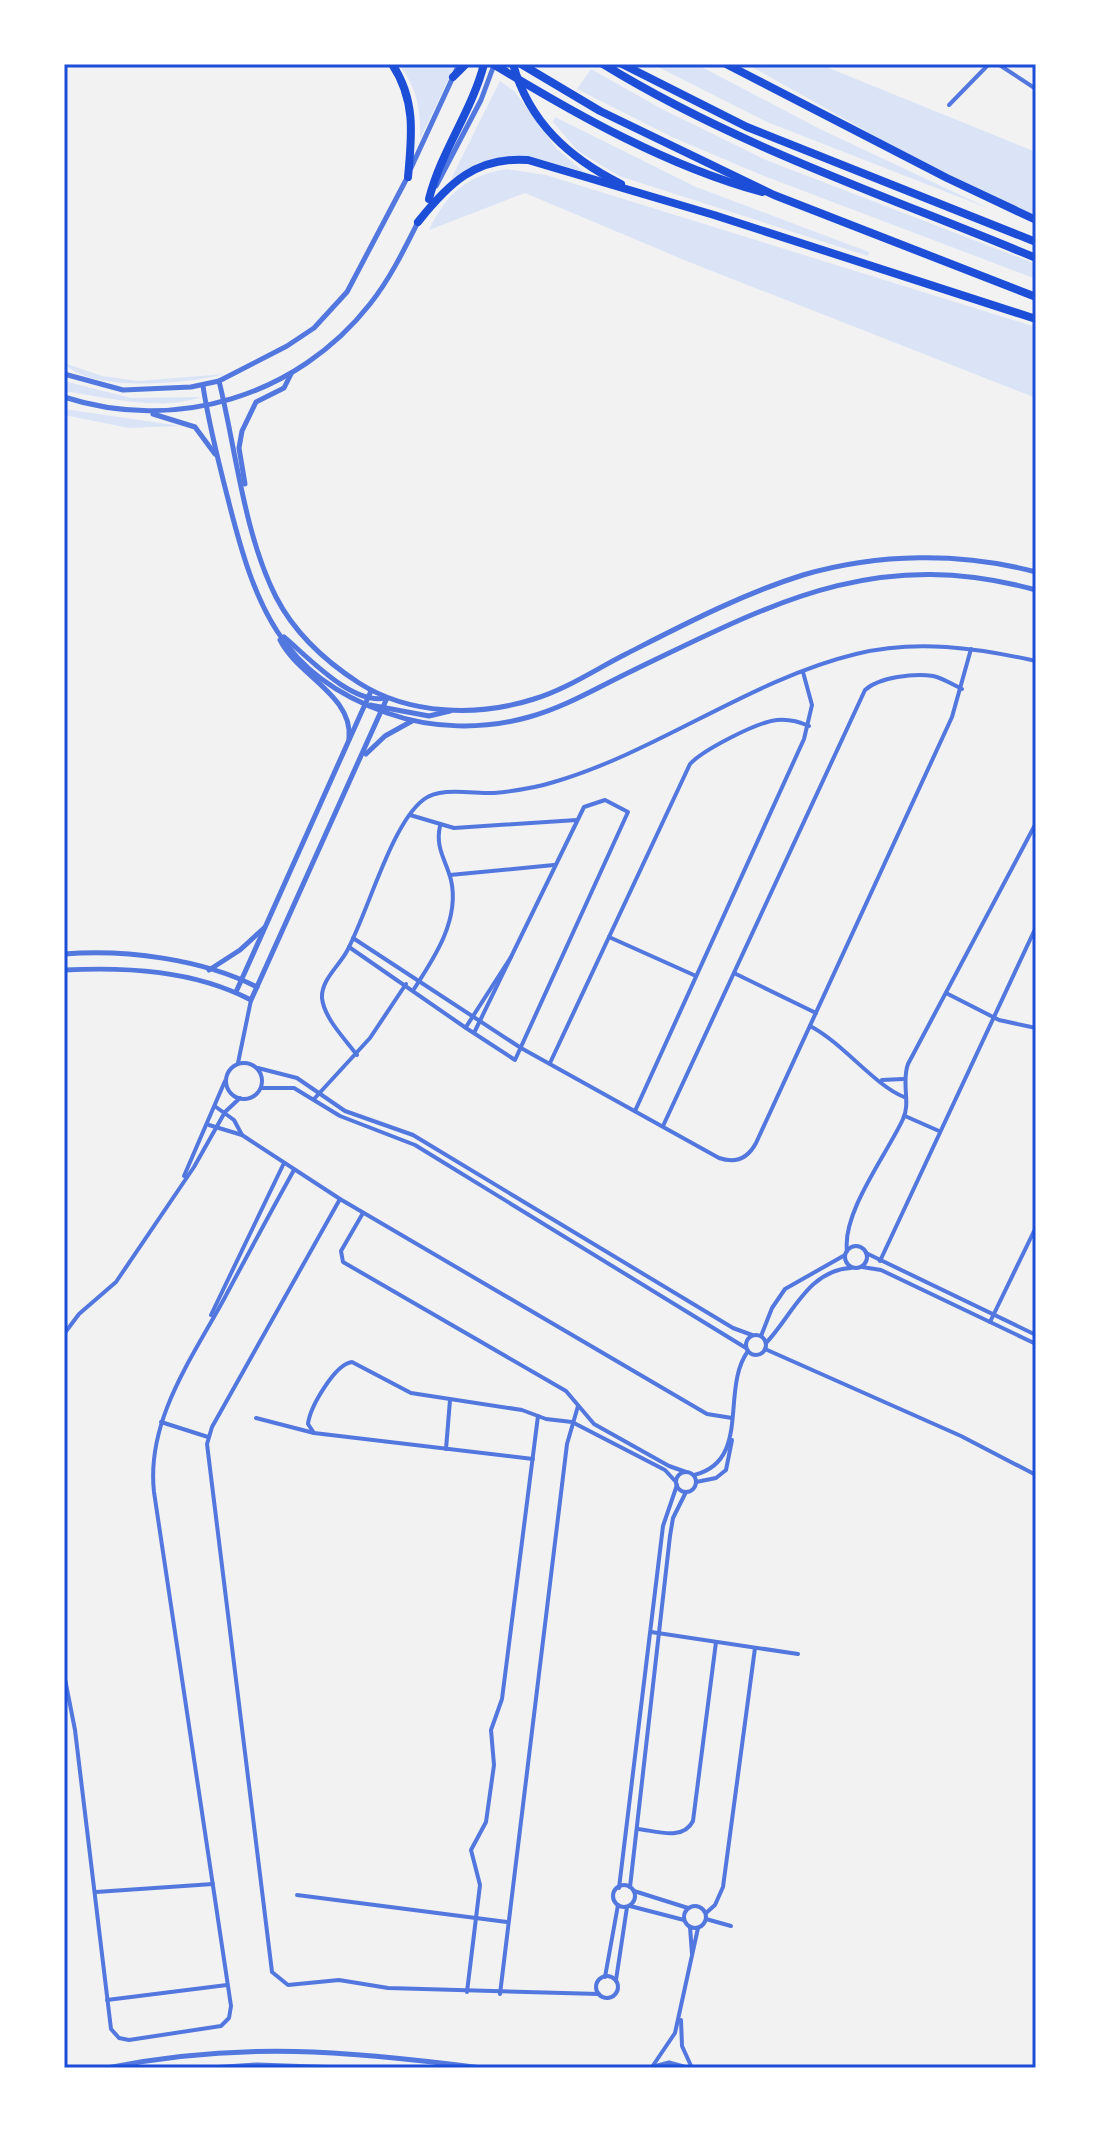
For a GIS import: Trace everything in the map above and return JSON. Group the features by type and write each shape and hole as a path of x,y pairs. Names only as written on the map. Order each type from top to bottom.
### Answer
{"highway":[{"path":"392,64 402,82 411,112 408,177"},
{"path":"453,77 466,64"},
{"path":"429,199 440,163 475,93 484,64"},
{"path":"493,64 623,137 719,178 774,195 1036,297"},
{"path":"513,64 530,106 550,134 575,157 634,191"},
{"path":"521,64 628,125 730,170 774,195"},
{"path":"603,64 747,127 1036,242"},
{"path":"622,64 644,82 768,149 1036,258"},
{"path":"726,64 947,178 1036,220"},
{"path":"418,222 452,182 468,171 497,161 538,162 1036,319"}],"street":[{"path":"64,374 123,390 203,386 287,346 331,312 369,256 459,64"},
{"path":"144,412 224,403 291,373 335,342 370,304 418,222 481,100 493,64"},
{"path":"949,105 989,64"},
{"path":"998,64 1036,89"},
{"path":"245,493 241,434 256,402 284,388 291,373"},
{"path":"219,381 260,560 289,618 325,659 371,691 387,698 451,710"},
{"path":"203,386 245,566 287,654 343,708 349,724 347,746"},
{"path":"64,397 106,409 144,412 186,422 195,427 217,456"},
{"path":"274,628 322,679 365,706 429,716 451,710 496,708 536,699 755,593 841,565 923,557 983,562 1036,572"},
{"path":"383,709 412,721 480,726 528,718 773,604 843,582 924,575 1036,590"},
{"path":"274,628 325,673 368,699 387,698"},
{"path":"357,1055 329,1016 322,999 325,983 349,947 409,814 422,800 435,794 515,790 595,768 803,672 842,658 883,649 925,646 971,649 1036,661"},
{"path":"353,938 521,1048 635,1111 724,1160 747,1155 816,1013 962,689 971,649"},
{"path":"635,1111 809,726 811,697 803,672"},
{"path":"663,1126 865,690 881,681 925,676 942,679 962,689"},
{"path":"236,992 371,691"},
{"path":"184,1178 209,1125 226,1078 238,1063 251,1000 387,698"},
{"path":"550,1063 693,760 773,720 795,721 809,726"},
{"path":"362,757 385,736 412,721"},
{"path":"349,947 414,989 466,1028 515,1060 628,812 600,800 587,805 554,865 474,1033"},
{"path":"409,814 440,826 577,820"},
{"path":"851,1268 846,1253 849,1227 883,1153 905,1116 903,1079 911,1057 1036,823"},
{"path":"414,989 448,925 452,893 450,875 439,849 440,826"},
{"path":"450,875 554,865"},
{"path":"209,970 240,950 267,925"},
{"path":"880,1261 1036,927"},
{"path":"609,937 696,976"},
{"path":"64,954 127,956 209,970 257,987"},
{"path":"466,1028 513,955"},
{"path":"64,970 166,973 236,992 251,1000"},
{"path":"734,973 816,1013"},
{"path":"314,1099 357,1055 406,984"},
{"path":"945,992 994,1018 1036,1028"},
{"path":"810,1026 904,1097"},
{"path":"238,1063 288,1075 345,1111 398,1128 733,1328 761,1336"},
{"path":"226,1078 228,1089 240,1098 250,1098 261,1088 263,1077 258,1068"},
{"path":"881,1080 903,1079"},
{"path":"261,1088 288,1086 340,1116 402,1138 435,1155 755,1355 766,1346 817,1281 836,1270 862,1267 881,1270 1036,1344"},
{"path":"64,1334 79,1314 116,1282 225,1112 240,1098"},
{"path":"216,1107 225,1112 242,1135 340,1199 707,1414 732,1418"},
{"path":"905,1116 940,1131"},
{"path":"209,1125 242,1135"},
{"path":"435,1155 439,1150"},
{"path":"64,1674 72,1709 113,2032 129,2040 221,2026 231,2014 153,1480 153,1456 161,1422 284,1164"},
{"path":"210,1321 294,1170"},
{"path":"340,1199 208,1437 207,1457 272,1972 288,1985 339,1980 388,1988 500,1994 599,1994 608,1998 615,1995 623,1933 629,1906 634,1901 632,1889 637,1829 671,1527 686,1492 693,1489 696,1482 694,1475"},
{"path":"363,1212 341,1251 343,1262 566,1391 594,1424 669,1466 694,1475 707,1471 722,1458 731,1430"},
{"path":"252,1226 261,1231"},
{"path":"990,1322 1036,1227"},
{"path":"577,1243 581,1236"},
{"path":"1036,1335 880,1261 856,1246 785,1289 772,1308 761,1336 766,1346 961,1436 1036,1475"},
{"path":"862,1267 866,1253"},
{"path":"227,1279 233,1282"},
{"path":"950,1303 954,1296"},
{"path":"696,1482 716,1478 726,1470 732,1452 736,1374 747,1350 747,1339 752,1335"},
{"path":"314,1433 309,1417 338,1368 348,1362 411,1393 518,1409 572,1422 665,1470 686,1492"},
{"path":"446,1449 450,1400"},
{"path":"500,1994 572,1422 578,1406"},
{"path":"467,1992 479,1879 471,1850 484,1831 488,1809 494,1765 491,1730 502,1699 538,1416"},
{"path":"256,1418 314,1433 533,1459"},
{"path":"161,1422 208,1437"},
{"path":"599,1994 597,1985 605,1977 618,1905 614,1897 619,1888 664,1517 677,1483 686,1472"},
{"path":"650,1632 798,1654"},
{"path":"637,1829 677,1834 692,1825 716,1642"},
{"path":"651,2067 675,2033 698,1928 715,1905 723,1887 755,1648"},
{"path":"96,1892 213,1884"},
{"path":"619,1888 632,1889 688,1908 700,1906 706,1916 731,1926"},
{"path":"297,1895 507,1922"},
{"path":"618,1905 684,1920 690,1927 692,1956"},
{"path":"684,1920 688,1908"},
{"path":"690,1927 698,1928"},
{"path":"613,1931 623,1933"},
{"path":"605,1977 616,1980"},
{"path":"107,2000 227,1985"},
{"path":"681,2014 682,2046 690,2068"},
{"path":"107,2068 214,2051 306,2049 482,2068"},
{"path":"651,2067 669,2063 690,2068"},
{"path":"210,2068 257,2065 343,2068"}],"shaded area":[{"path":"398,64 456,64 420,139 416,99 410,81"},
{"path":"652,64 696,64 820,129 990,209 767,122"},
{"path":"747,64 819,64 1036,152 1036,216 907,154"},
{"path":"591,69 660,108 766,160 1036,264 1036,279 759,174 672,137 577,89"},
{"path":"500,81 515,92 557,149 584,172 516,158 485,162 451,179"},
{"path":"555,117 696,187 869,252 868,256 619,176 578,151 553,122"},
{"path":"507,169 546,175 1036,327 1036,398 689,262 525,193 429,230 443,206 459,188 480,176"},
{"path":"64,363 102,376 138,381 225,374 188,381 140,384 95,379"},
{"path":"64,381 131,398 201,397 168,403 132,402 64,391"},
{"path":"64,409 181,426 129,428 64,415"}]}
